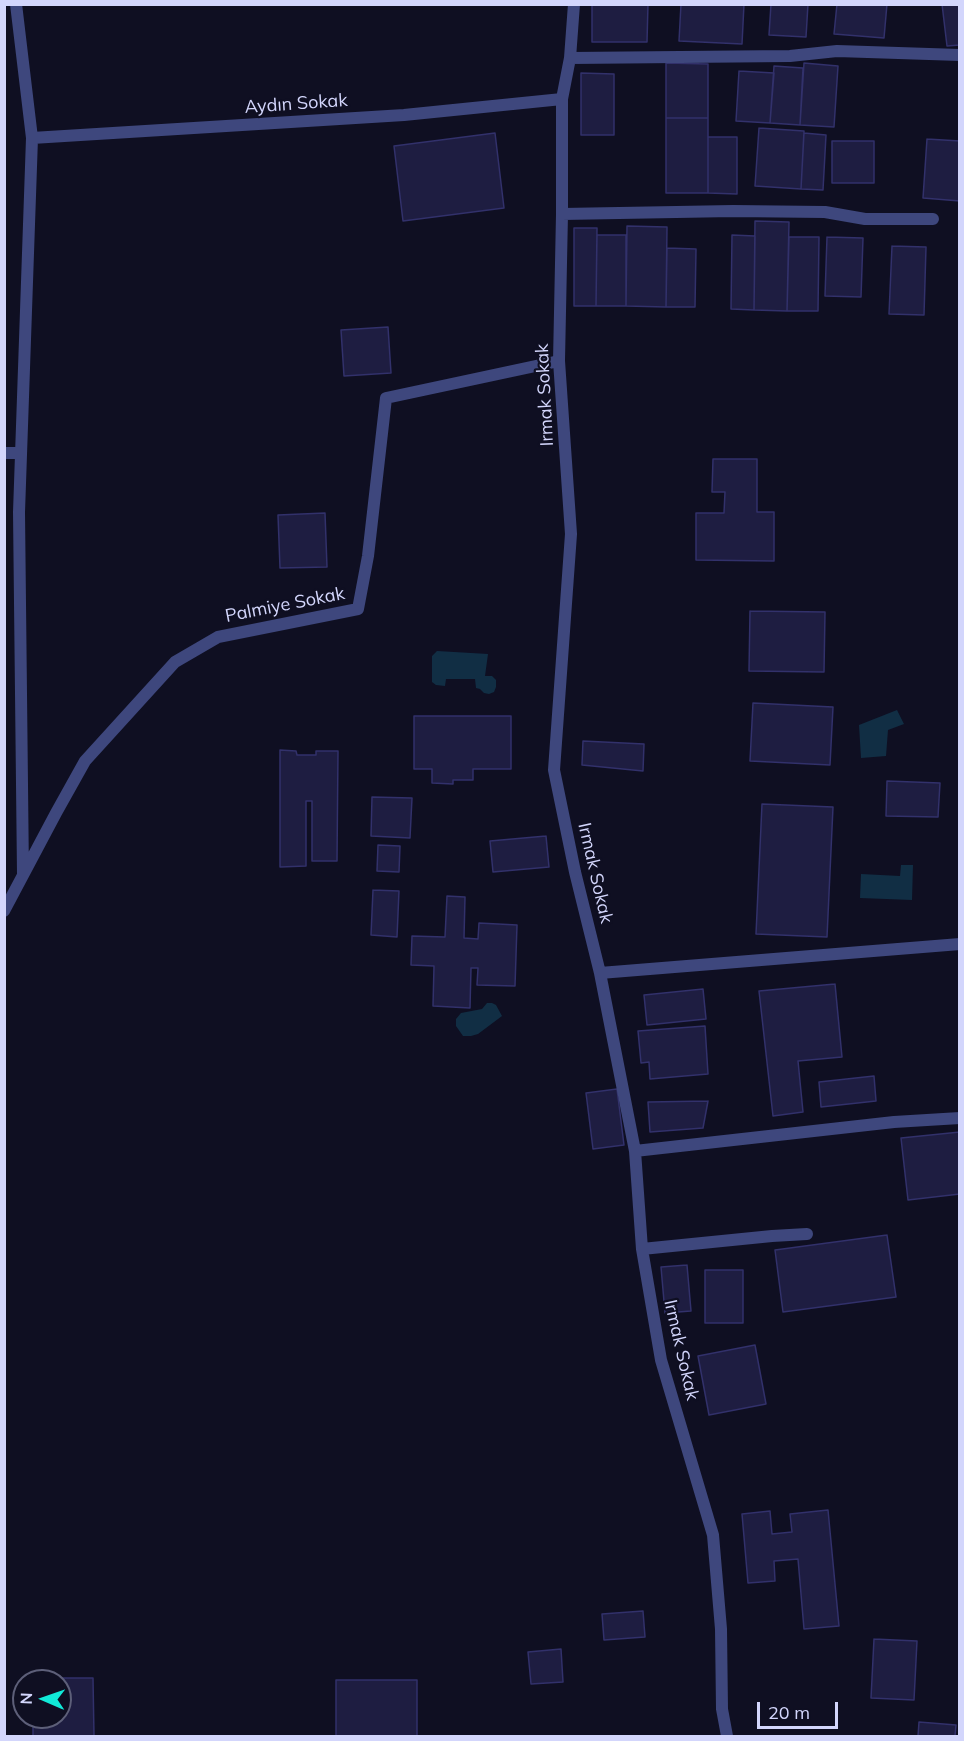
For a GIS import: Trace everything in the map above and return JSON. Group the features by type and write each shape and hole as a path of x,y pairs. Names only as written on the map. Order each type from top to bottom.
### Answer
{"street":[{"path":"16,4 32,138 19,523 23,876"},
{"name":"Irmak Sokak","path":"574,4 570,58 562,99 559,361 571,534 554,770 575,872 600,973 635,1151 642,1249 661,1360 713,1535 721,1629 722,1709 727,1737"},
{"path":"570,58 790,56 837,51 960,55"},
{"name":"Aydın Sokak","path":"32,138 404,115 562,99"},
{"path":"562,214 825,212 866,219 933,219"},
{"name":"Palmiye Sokak","path":"4,911 86,761 175,662 218,636 358,609 368,556 386,398 559,361"},
{"path":"4,453 20,453"},
{"path":"600,973 960,944"},
{"path":"635,1151 894,1122 960,1118"},
{"path":"642,1249 807,1234"}],"water":[{"path":"437,651 488,654 485,676 492,676 496,680 494,692 484,693 476,688 475,679 446,679 445,686 436,685 432,682 432,656"},
{"path":"897,710 904,724 888,730 886,756 861,758 859,725"},
{"path":"901,865 913,865 912,900 860,898 861,874 900,876"},
{"path":"487,1003 496,1005 502,1016 478,1034 463,1036 456,1026 456,1019 461,1013 482,1009"}],"building":[{"path":"592,4 648,4 647,42 592,42"},
{"path":"681,4 744,4 742,44 679,41"},
{"path":"771,4 808,4 806,37 769,35"},
{"path":"837,4 887,4 884,38 834,34"},
{"path":"942,4 960,4 960,45 947,46"},
{"path":"666,63 708,64 708,118 666,118"},
{"path":"804,63 838,66 834,127 800,125"},
{"path":"774,66 803,68 800,125 770,123"},
{"path":"739,71 774,73 770,123 736,121"},
{"path":"581,73 614,74 614,135 581,135"},
{"path":"666,118 708,118 708,193 666,193"},
{"path":"759,128 804,131 801,189 755,186"},
{"path":"495,133 504,208 403,221 394,146"},
{"path":"804,133 826,135 823,190 801,189"},
{"path":"708,137 737,137 737,194 708,193"},
{"path":"927,139 960,141 960,201 923,198"},
{"path":"832,141 874,141 874,183 832,183"},
{"path":"755,221 789,222 787,311 754,310"},
{"path":"627,226 667,227 666,307 626,306"},
{"path":"574,228 597,228 596,306 574,306"},
{"path":"597,235 626,235 626,306 596,306"},
{"path":"732,235 755,236 754,310 731,309"},
{"path":"789,237 819,237 818,311 787,311"},
{"path":"827,237 863,238 861,297 825,296"},
{"path":"892,246 926,247 924,315 889,314"},
{"path":"667,248 696,249 695,307 666,307"},
{"path":"388,327 391,373 344,376 341,330"},
{"path":"713,459 757,459 757,512 774,512 774,561 696,560 696,513 724,513 725,492 712,492"},
{"path":"325,513 327,567 280,568 278,515"},
{"path":"750,611 825,612 824,672 749,671"},
{"path":"753,703 833,707 830,765 750,761"},
{"path":"414,716 511,716 511,769 473,769 473,780 453,780 453,784 432,783 432,769 414,769"},
{"path":"583,741 644,744 643,771 582,765"},
{"path":"280,750 296,751 297,755 316,755 316,751 338,751 337,861 312,861 312,801 306,801 306,866 280,867"},
{"path":"887,781 940,783 938,817 886,816"},
{"path":"372,797 412,798 410,838 371,836"},
{"path":"762,804 833,807 827,937 756,934"},
{"path":"546,836 549,867 493,872 490,841"},
{"path":"378,845 400,846 399,872 377,871"},
{"path":"373,890 399,891 397,937 371,935"},
{"path":"447,896 465,897 464,938 478,939 479,923 517,925 515,986 477,985 478,968 471,968 470,1008 433,1006 434,966 411,965 412,936 445,937"},
{"path":"835,984 842,1057 798,1061 803,1112 773,1116 759,991"},
{"path":"703,989 706,1019 647,1025 644,995"},
{"path":"705,1026 708,1074 650,1079 649,1062 641,1063 638,1031"},
{"path":"874,1076 876,1101 821,1107 819,1082"},
{"path":"617,1089 624,1145 593,1149 586,1093"},
{"path":"708,1101 703,1128 650,1132 648,1102"},
{"path":"960,1132 960,1194 908,1200 901,1138"},
{"path":"887,1235 896,1297 783,1312 775,1250"},
{"path":"687,1265 691,1311 665,1313 661,1267"},
{"path":"705,1270 743,1270 743,1323 705,1323"},
{"path":"755,1345 766,1404 709,1415 698,1356"},
{"path":"828,1510 839,1626 804,1629 798,1559 774,1561 775,1581 748,1583 742,1514 770,1511 772,1534 792,1532 790,1514"},
{"path":"643,1611 645,1637 604,1640 602,1614"},
{"path":"874,1639 917,1641 914,1700 871,1698"},
{"path":"561,1649 563,1682 531,1684 528,1652"},
{"path":"72,1678 93,1678 94,1736 33,1736 33,1729 72,1729"},
{"path":"336,1680 417,1680 417,1736 336,1736"},
{"path":"919,1722 956,1725 955,1736 918,1736"}]}
